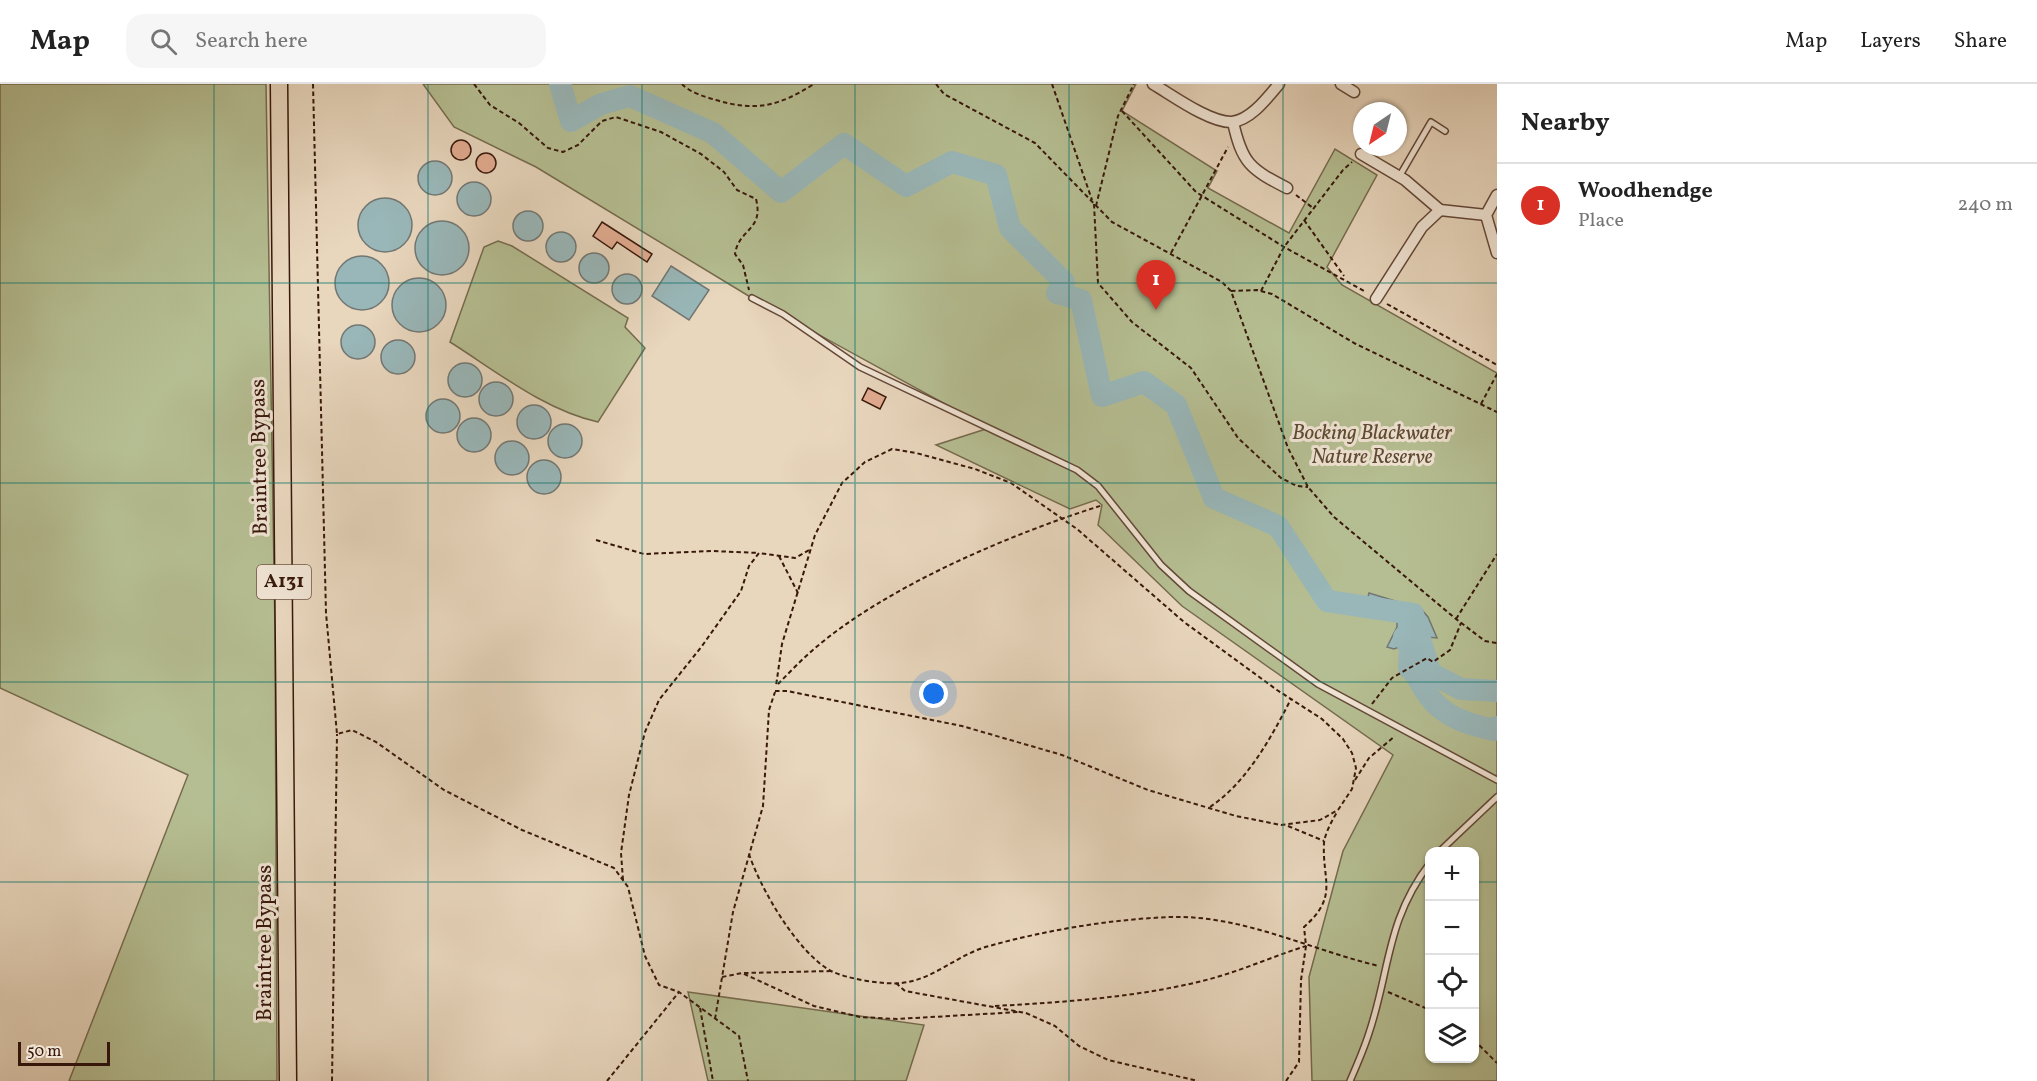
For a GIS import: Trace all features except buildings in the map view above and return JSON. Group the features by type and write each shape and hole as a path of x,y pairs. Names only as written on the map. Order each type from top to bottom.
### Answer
{"highway":[{"name":"Braintree Bypass","path":"279,84 288,1081"}],"street":[{"path":"1153,84 1203,113 1233,122 1246,117 1262,104 1277,84"},
{"path":"1341,84 1354,92"},
{"path":"1233,122 1242,153 1255,171 1287,188"},
{"path":"1364,156 1399,177 1440,210 1486,215"},
{"path":"1497,195 1486,215 1497,254"},
{"path":"1376,299 1422,227 1440,210"}],"lane":[{"path":"1399,177 1431,122 1445,130"},
{"path":"752,298 783,314 860,367 1077,470 1098,486 1161,565 1189,591 1318,684 1497,780"},
{"path":"1444,847 1497,797"},
{"path":"1350,1081 1370,1032 1396,921 1418,878 1425,869"}],"path":[{"path":"313,84 326,612 337,734 332,1081"},
{"path":"474,84 490,105 519,123 548,148 563,152 579,145 602,121 616,117 661,132 701,154 724,172 737,189 756,199 759,213 752,227 737,243 735,254 742,265 752,298"},
{"path":"682,84 708,98 746,108 768,106 797,95 814,84"},
{"path":"936,84 944,94 1035,143 1112,222 1211,274 1231,291 1288,448 1308,487 1334,517 1456,619 1485,641 1497,643"},
{"path":"1052,84 1094,204 1097,226 1095,262 1098,283 1132,322 1191,368 1238,438 1281,478 1297,486 1308,487"},
{"path":"1094,204 1118,116 1134,84"},
{"path":"1122,111 1201,195 1284,247 1346,279 1376,299 1438,330 1497,365"},
{"path":"1171,253 1235,134"},
{"path":"1261,291 1284,247 1342,170 1359,156"},
{"path":"1287,188 1313,208"},
{"path":"1304,220 1346,279"},
{"path":"1231,291 1261,291 1272,294 1354,344 1497,412"},
{"path":"1481,404 1497,374"},
{"path":"715,1019 733,912 763,806 769,710 776,686 782,644 811,549 842,483 865,462 892,449 975,469 1011,483 1061,518 1184,622 1322,719 1343,739 1352,753 1356,768 1353,785"},
{"path":"776,686 814,649 869,609 960,560 1061,518 1110,503"},
{"path":"596,540 644,554 711,551 759,553 795,558 811,549"},
{"path":"623,880 621,853 629,795 645,732 658,700 702,646 741,591 749,566 759,553"},
{"path":"1456,619 1497,554"},
{"path":"779,556 798,593"},
{"path":"1366,710 1392,678 1427,658 1433,662 1450,650 1461,623"},
{"path":"775,691 787,691 962,726 1062,755 1148,790 1236,816 1286,825 1324,841"},
{"path":"1210,807 1223,798 1251,764 1272,735 1291,699"},
{"path":"337,734 352,730 376,742 444,790 522,830 614,868 628,887 640,927 645,956 659,985 679,992 739,1036 748,1081"},
{"path":"1286,1081 1299,1062 1301,980 1306,946 1304,927 1319,913 1328,887 1324,841 1339,809 1369,758 1402,730"},
{"path":"1286,825 1320,820 1339,809"},
{"path":"749,854 767,893 795,934 815,959 833,971"},
{"path":"722,977 741,973 833,971 874,982 896,983 939,972 985,947 1032,935 1136,920 1199,917 1271,934 1384,967"},
{"path":"992,1006 1078,1000 1210,979 1306,946"},
{"path":"741,973 814,1006 861,1017 897,1020 1022,1012"},
{"path":"896,983 905,991 1022,1012 1055,1026 1079,1046 1108,1060 1197,1081"},
{"path":"1379,987 1428,1009"},
{"path":"607,1081 679,992"},
{"path":"700,1008 713,1081"},
{"path":"1479,1045 1497,1063"}],"green space":[{"path":"0,84 266,84 275,631 277,1081 69,1081 188,775 0,688"},
{"name":"Bocking Blackwater Nature Reserve","path":"423,84 1136,84 1122,111 1217,171 1208,188 1289,233 1335,149 1377,175 1327,267 1342,285 1497,373 1497,1081 1312,1081 1309,977 1343,851 1393,755 1182,606 1098,525 1102,505 1096,500 1070,509 936,445 989,428 752,298 536,167 454,127"},
{"path":"498,241 512,246 628,318 625,327 645,348 598,422 559,409 540,399 450,342 484,247"},
{"path":"688,992 924,1025 906,1081 708,1081"}],"water":[{"path":"435,161 447,166 452,178 447,190 435,195 423,190 418,178 423,166"},
{"path":"474,182 486,187 491,199 486,211 474,216 462,211 457,199 462,187"},
{"path":"385,198 395,200 404,206 410,215 412,225 410,235 404,244 395,250 385,252 375,250 366,244 360,235 358,225 360,215 366,206 375,200"},
{"path":"528,211 539,215 543,226 539,237 528,241 517,237 513,226 517,215"},
{"path":"442,221 452,223 461,229 467,238 469,248 467,258 461,267 452,273 442,275 432,273 423,267 417,258 415,248 417,238 423,229 432,223"},
{"path":"561,232 572,236 576,247 572,258 561,262 550,258 546,247 550,236"},
{"path":"594,253 605,257 609,268 605,279 594,283 583,279 579,268 583,257"},
{"path":"362,256 372,258 381,264 387,273 389,283 387,293 381,302 372,308 362,310 352,308 343,302 337,293 335,283 337,273 343,264 352,258"},
{"path":"671,266 709,290 689,320 652,296"},
{"path":"627,274 638,278 642,289 638,300 627,304 616,300 612,289 616,278"},
{"path":"419,278 429,280 438,286 444,295 446,305 444,315 438,324 429,330 419,332 409,330 400,324 394,315 392,305 394,295 400,286 409,280"},
{"path":"358,325 370,330 375,342 370,354 358,359 346,354 341,342 346,330"},
{"path":"398,340 410,345 415,357 410,369 398,374 386,369 381,357 386,345"},
{"path":"465,363 477,368 482,380 477,392 465,397 453,392 448,380 453,368"},
{"path":"496,382 508,387 513,399 508,411 496,416 484,411 479,399 484,387"},
{"path":"443,399 455,404 460,416 455,428 443,433 431,428 426,416 431,404"},
{"path":"534,405 546,410 551,422 546,434 534,439 522,434 517,422 522,410"},
{"path":"474,418 486,423 491,435 486,447 474,452 462,447 457,435 462,423"},
{"path":"565,424 577,429 582,441 577,453 565,458 553,453 548,441 553,429"},
{"path":"512,441 524,446 529,458 524,470 512,475 500,470 495,458 500,446"},
{"path":"544,460 556,465 561,477 556,489 544,494 532,489 527,477 532,465"},
{"path":"1369,593 1421,609 1428,617 1437,638 1406,635 1402,646 1394,649 1387,647 1397,627 1397,617 1381,601 1368,597"}],"waterway":[{"path":"560,84 571,121 601,104 630,96 713,133 781,192 844,144 906,186 952,162 996,175 1010,228 1064,282 1057,293 1081,300 1102,396 1144,382 1176,405 1214,498 1278,526 1327,601 1413,614 1430,673 1461,689 1497,691"},
{"path":"1404,637 1410,648 1409,668 1434,703 1465,722 1494,730 1497,727"}],"place":[{"name":"Woodhendge","path":"1156,310"}]}
